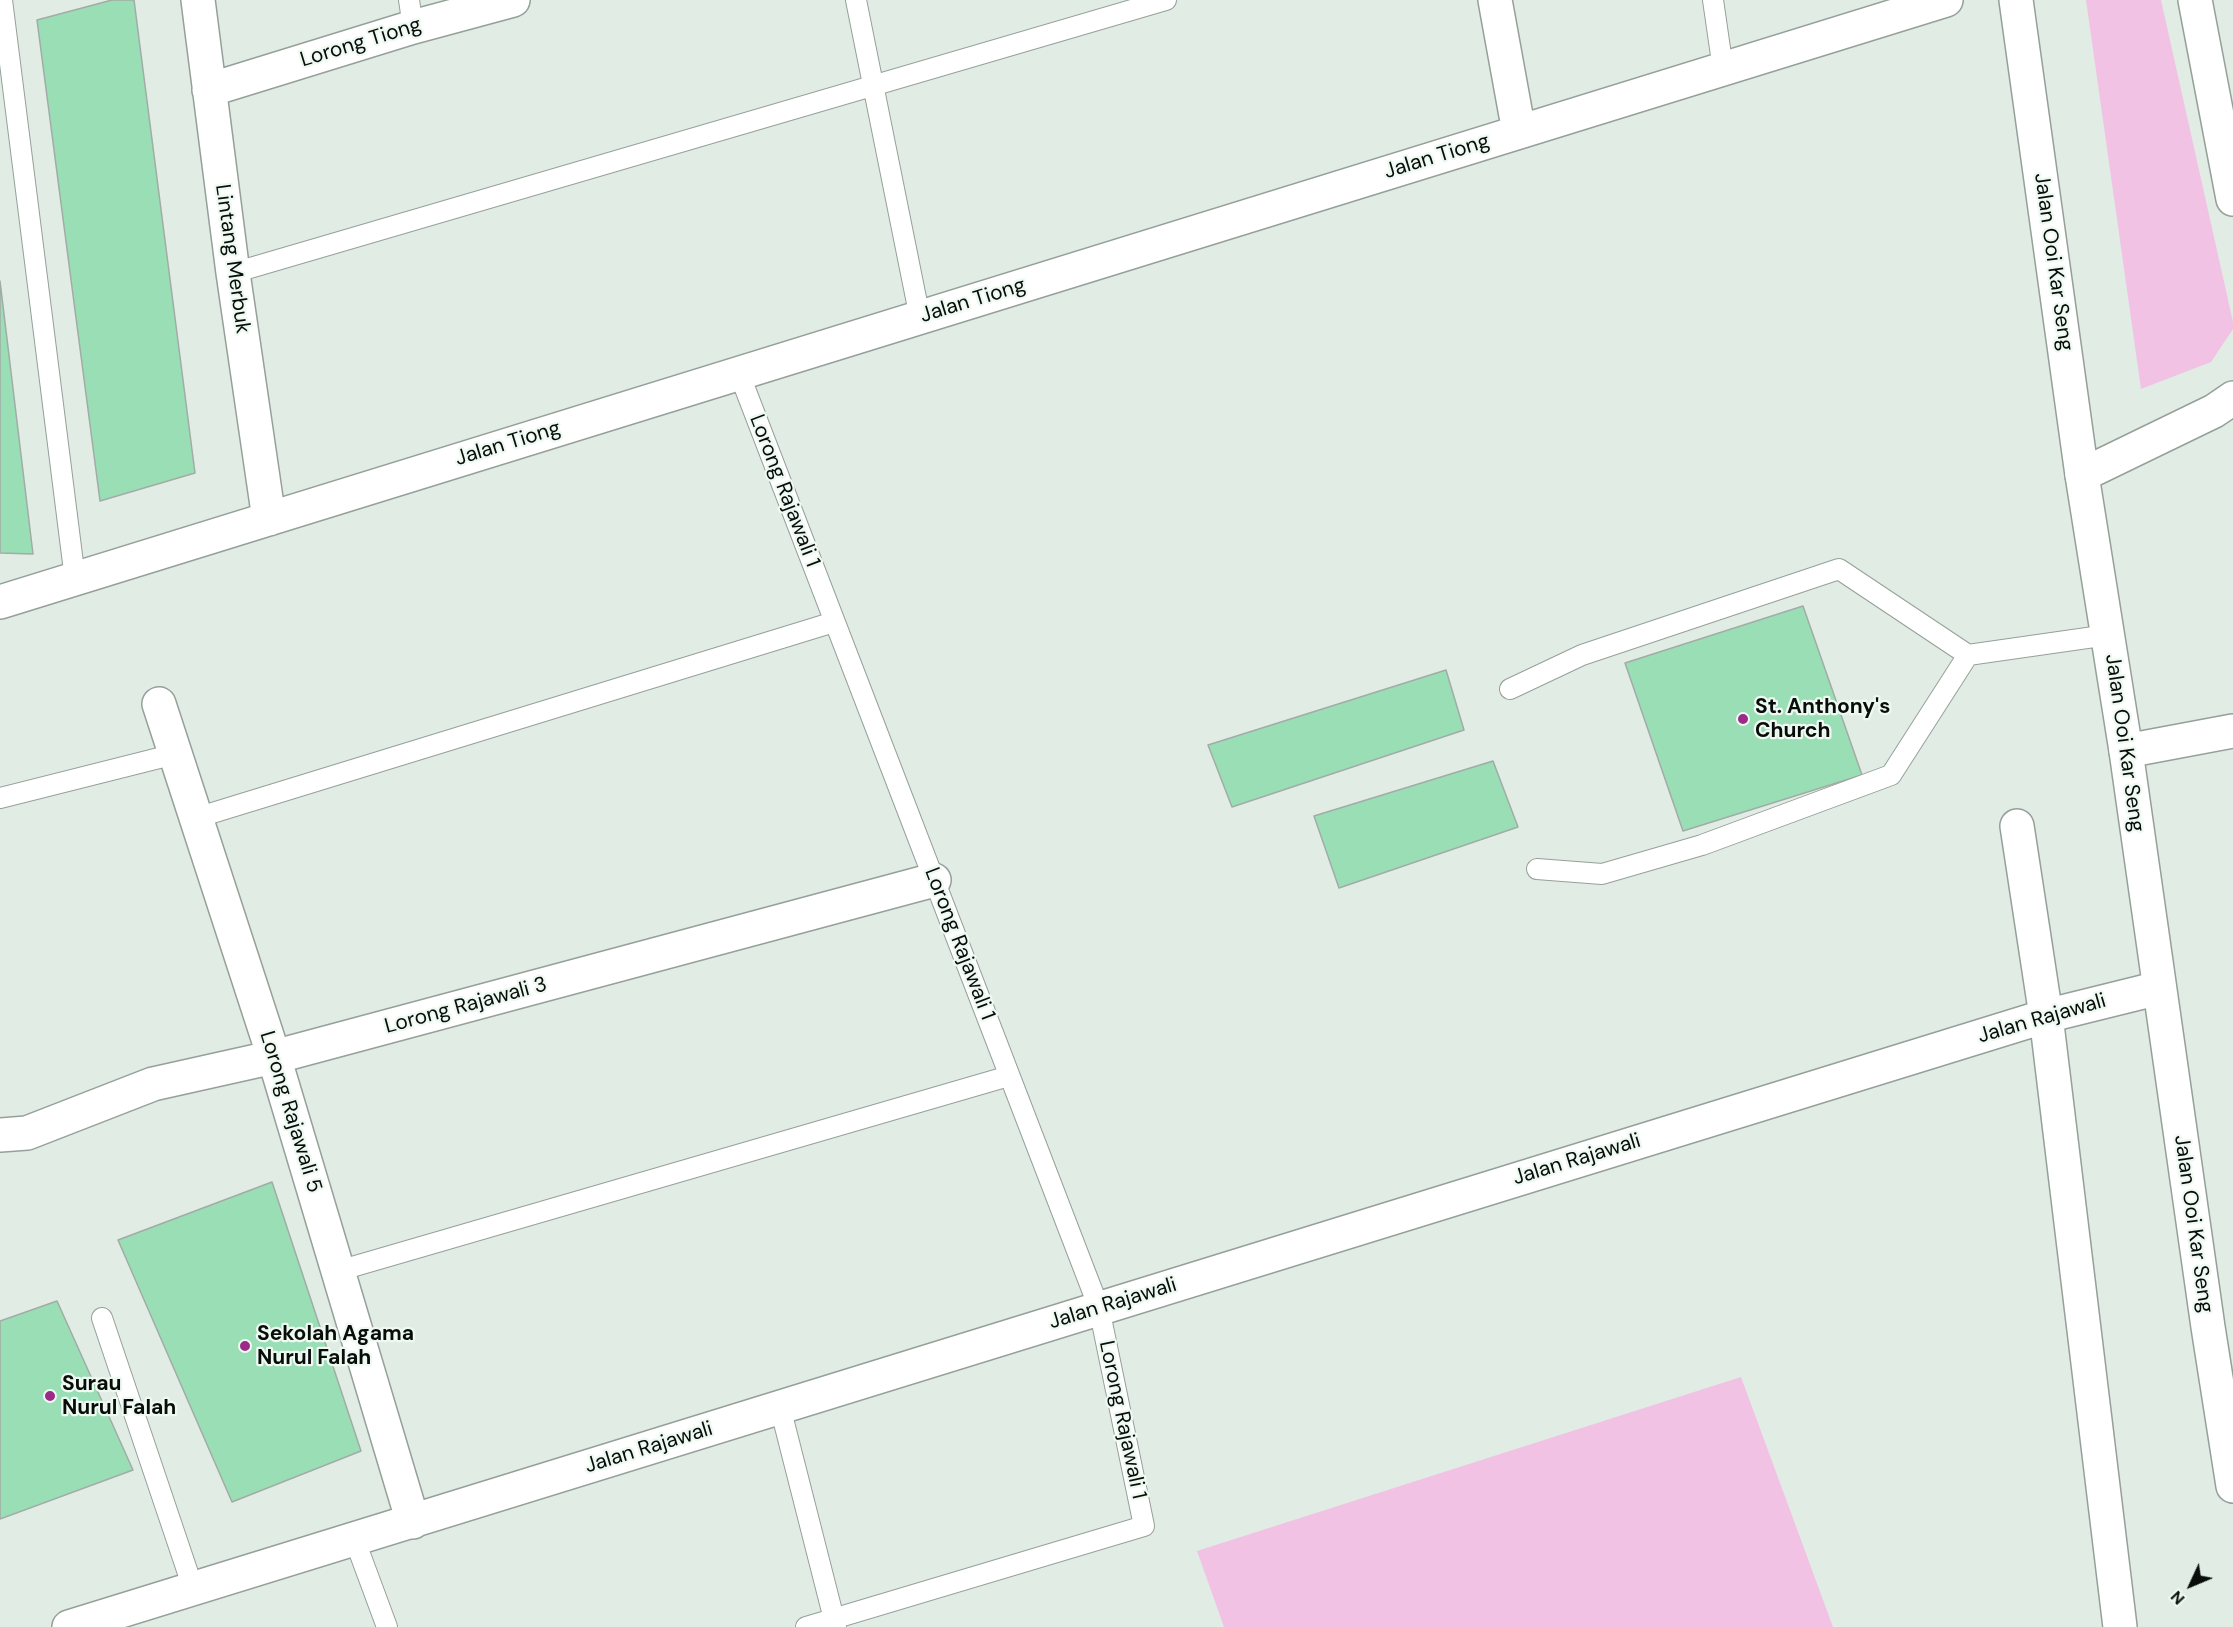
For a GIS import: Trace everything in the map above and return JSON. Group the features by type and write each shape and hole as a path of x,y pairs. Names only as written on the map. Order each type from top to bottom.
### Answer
{"street":[{"name":"Lintang Merbuk","path":"198,0 233,273 269,519"},
{"name":"Lorong Tiong","path":"209,90 411,13 513,0"},
{"path":"1495,0 1519,132"},
{"name":"Jalan Tiong","path":"0,602 1723,69 1895,8 1946,0"},
{"name":"Jalan Ooi Kar Seng","path":"2016,0 2082,475 2126,751 2233,1486"},
{"path":"2195,0 2233,199"},
{"path":"2082,475 2214,411 2233,398"},
{"name":"Lorong Rajawali 5","path":"159,704 274,1057 413,1522"},
{"path":"2126,751 2233,731"},
{"path":"2017,826 2046,1016 2120,1627"},
{"name":"Lorong Rajawali 3","path":"0,1135 27,1133 153,1084 274,1057 934,880"},
{"name":"Jalan Rajawali","path":"69,1627 2046,1016 2159,988"}],"lane":[{"path":"2,0 75,579"},
{"path":"856,0 920,318"},
{"path":"233,273 1166,0"},
{"path":"1713,0 1723,69"},
{"name":"Lorong Rajawali 1","path":"739,373 1099,1308 1144,1526 835,1623"},
{"path":"1510,689 1582,655 1839,569 1968,655 2108,635"},
{"path":"196,818 834,622"},
{"path":"1537,869 1602,874 1702,845 1891,775 1968,655"},
{"path":"0,798 175,754"},
{"path":"338,1271 1009,1076"},
{"path":"102,1318 192,1588"},
{"path":"780,1407 835,1623 806,1627"},
{"path":"354,1538 387,1627"}],"shaded area":[{"path":"2086,0 2161,0 2233,322 2233,329 2211,362 2141,389"},
{"path":"1741,1377 1833,1627 1224,1627 1197,1551"}],"building":[{"path":"112,0 134,0 195,473 100,501 37,20"},
{"path":"0,281 33,554 0,553"},
{"name":"St. Anthony's Church","path":"1803,606 1862,775 1683,831 1625,663"},
{"path":"1446,670 1464,730 1232,807 1208,745"},
{"path":"1493,761 1518,827 1339,888 1314,816"},
{"name":"Sekolah Agama Nurul Falah","path":"272,1182 361,1451 232,1502 118,1240"},
{"name":"Surau Nurul Falah","path":"57,1301 133,1470 0,1519 0,1321"}],"place":[{"name":"St. Anthony's Church","path":"1743,719"},
{"name":"Sekolah Agama Nurul Falah","path":"245,1346"},
{"name":"Surau Nurul Falah","path":"50,1396"}]}
